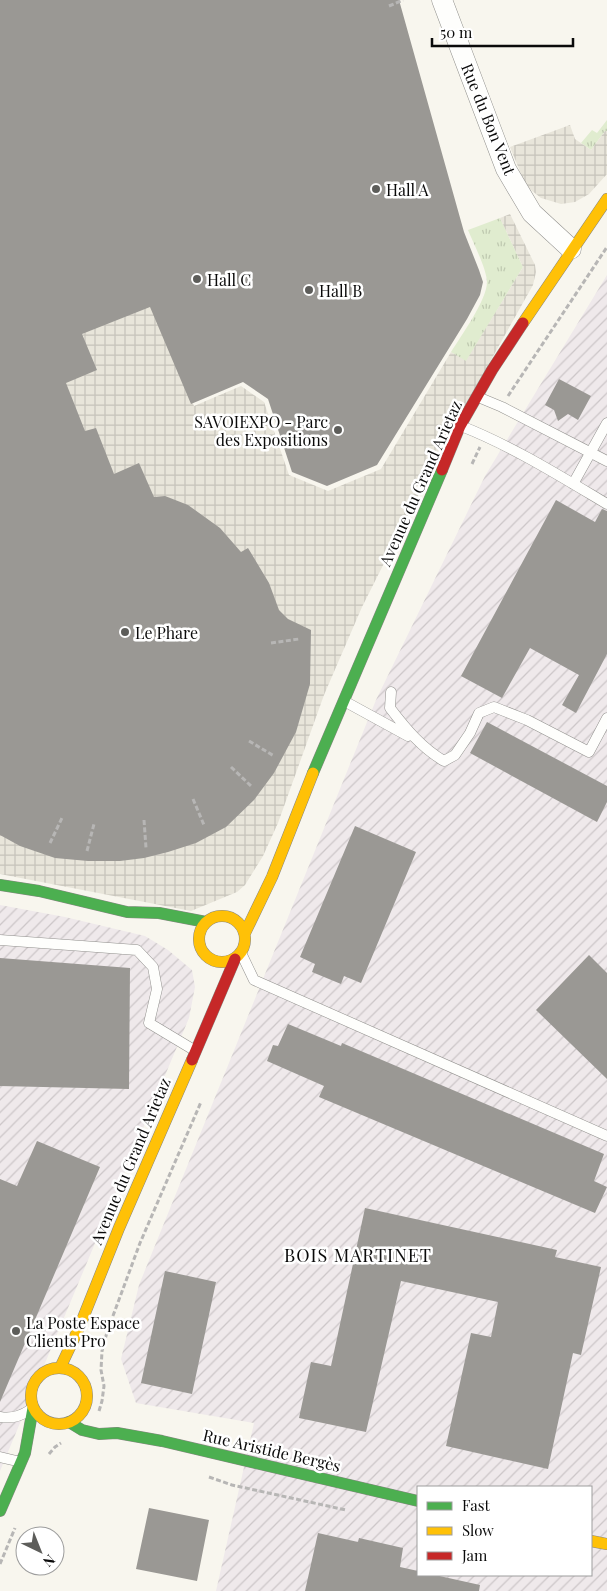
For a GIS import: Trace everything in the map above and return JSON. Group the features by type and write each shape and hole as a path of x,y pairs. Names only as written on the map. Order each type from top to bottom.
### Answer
{"main road":[{"name":"Avenue du Grand Arietaz","path":"245,933 274,874 301,801 460,426 476,396 607,199"},
{"name":"Avenue du Grand Arietaz","path":"252,892 266,870 301,801"},
{"path":"0,885 39,891 126,912 156,924"},
{"path":"225,916 239,904"},
{"path":"126,912 159,914 206,922"},
{"path":"218,916 225,916 237,921 245,933 244,947 238,956 220,963 206,957 194,942 206,922 218,916"},
{"name":"Avenue du Grand Arietaz","path":"60,1368 79,1328 194,1050 238,956"},
{"path":"206,957 207,975"},
{"path":"208,992 213,1008"},
{"name":"Avenue du Grand Arietaz","path":"79,1328 80,1378"},
{"path":"60,1368 69,1370 80,1378 86,1389 87,1398 85,1407 80,1414 69,1422 55,1424 38,1416 30,1398 35,1380 51,1369 60,1368"},
{"path":"87,1398 99,1412"},
{"path":"0,1511 23,1457 33,1408"},
{"name":"Rue Aristide Bergès","path":"69,1422 82,1430 99,1434 118,1433 162,1441 417,1502"},
{"path":"106,1422 118,1433"},
{"path":"23,1457 55,1424"},
{"path":"592,1540 607,1544"}],"street":[{"name":"Rue du Bon Vent","path":"442,0 506,169 532,214 572,249"}],"lane":[{"path":"476,396 502,407 607,461"},
{"path":"574,484 607,423"},
{"path":"460,426 485,435 607,504"},
{"path":"391,692 390,708 404,727 430,753 444,761 455,755 470,733 479,713 494,707 527,720 588,752 607,718"},
{"path":"343,701 419,742"},
{"path":"0,940 137,950 153,967 157,989 149,1023 194,1050"},
{"path":"238,956 254,980 607,1136"},
{"path":"0,1417 8,1418 23,1414 33,1408"},
{"path":"0,1457 23,1457"}],"path":[{"path":"389,6 403,0"},
{"path":"502,407 607,247"},
{"path":"469,470 485,435"},
{"path":"271,643 299,639"},
{"path":"250,741 274,756"},
{"path":"231,767 251,786"},
{"path":"193,800 204,825"},
{"path":"50,843 62,818"},
{"path":"144,820 146,848"},
{"path":"87,851 94,824"},
{"path":"44,1461 54,1447 82,1430 99,1412 104,1386 101,1370 102,1351 107,1332 140,1243 202,1098"},
{"path":"0,1564 19,1519"}],"shaded area":[{"path":"570,125 575,139 591,150 605,131 607,131 607,174 589,194 575,202 561,204 541,198 526,186 510,147"},
{"path":"510,214 535,265 536,272 533,285 446,440 362,607 324,695 278,823 263,856 245,885 237,892 191,911 0,874 0,822 114,480 0,464 67,330 149,298 194,406 241,386 264,402 289,475 328,491 381,469 451,352 466,361 523,267 500,218"},
{"path":"607,275 607,1591 216,1591 254,1423 136,1403 121,1359 139,1285 376,700 485,476"},
{"path":"0,905 65,917 145,936 168,950 192,970 195,987 189,1018 0,1471"}],"green space":[{"path":"607,120 607,131 605,131 591,150 581,143 592,130 597,133"},
{"path":"500,218 523,267 466,362 451,352 478,308 486,290 487,282 482,263 468,230"}],"building":[{"name":"SAVOIEXPO - Parc des Expositions","path":"0,0 399,0 464,232 483,282 480,295 467,319 377,465 327,486 292,472 268,399 243,382 191,404 150,307 82,334 97,370 66,383 85,431 96,428 114,474 139,463 154,497 165,496 188,505 220,528 241,552 248,548 269,583 279,610 288,619 311,630 310,684 296,732 274,773 254,800 226,827 196,843 144,858 120,861 88,861 55,858 20,846 0,835"},
{"path":"559,379 591,396 578,420 568,414 558,421 554,410 545,405"},
{"path":"556,500 595,522 602,509 607,511 607,654 576,713 562,705 579,675 530,648 502,698 461,676"},
{"path":"487,722 607,786 607,802 597,822 470,753"},
{"path":"355,826 416,852 361,983 344,976 341,984 312,972 315,964 300,957"},
{"path":"589,955 607,973 607,1079 536,1010"},
{"path":"0,958 130,968 129,1089 0,1086"},
{"path":"288,1024 341,1046 342,1043 604,1154 594,1181 607,1187 595,1213 319,1097 324,1086 267,1061 273,1045 278,1046"},
{"path":"37,1141 100,1167 0,1402 0,1179 17,1186"},
{"path":"365,1208 557,1250 555,1257 601,1267 581,1355 573,1353 548,1469 446,1446 471,1333 491,1337 498,1302 401,1281 366,1432 299,1418 311,1362 331,1366"},
{"path":"165,1271 216,1282 192,1394 141,1383"},
{"path":"149,1508 209,1520 197,1581 136,1569"},
{"path":"318,1533 358,1542 359,1538 403,1548 400,1567 417,1571 417,1576 440,1576 480,1585 479,1591 305,1591"}],"traffic: fast":[{"path":"313,773 442,470"},
{"path":"0,885 39,891 127,912 159,913 206,922"},
{"path":"0,1511 25,1453 33,1408"},
{"path":"69,1422 82,1430 99,1434 117,1433 162,1441 417,1501"}],"traffic: slow":[{"path":"523,323 607,199"},
{"path":"245,933 272,877 313,773"},
{"path":"217,916 227,916 239,922 244,930 245,939 244,948 239,956 231,961 217,962 209,959 202,952 199,944 199,934 202,926 209,919 217,916"},
{"path":"60,1368 79,1328 119,1228 192,1060"},
{"path":"59,1368 70,1370 79,1376 85,1385 87,1396 85,1407 79,1416 70,1422 59,1424 48,1422 39,1416 33,1407 31,1396 33,1385 39,1376 48,1370 59,1368"},
{"path":"592,1541 607,1544"}],"traffic: jam":[{"path":"442,470 460,426 492,370 523,323"},
{"path":"192,1060 235,959"}],"place":[{"name":"Hall A","path":"376,189"},
{"name":"Hall C","path":"197,279"},
{"name":"Hall B","path":"309,290"},
{"name":"SAVOIEXPO - Parc des Expositions","path":"338,430"},
{"name":"Le Phare","path":"125,632"},
{"name":"La Poste Espace Clients Pro","path":"16,1331"}],"district":[{"name":"BOIS MARTINET","path":"358,1255"}]}
